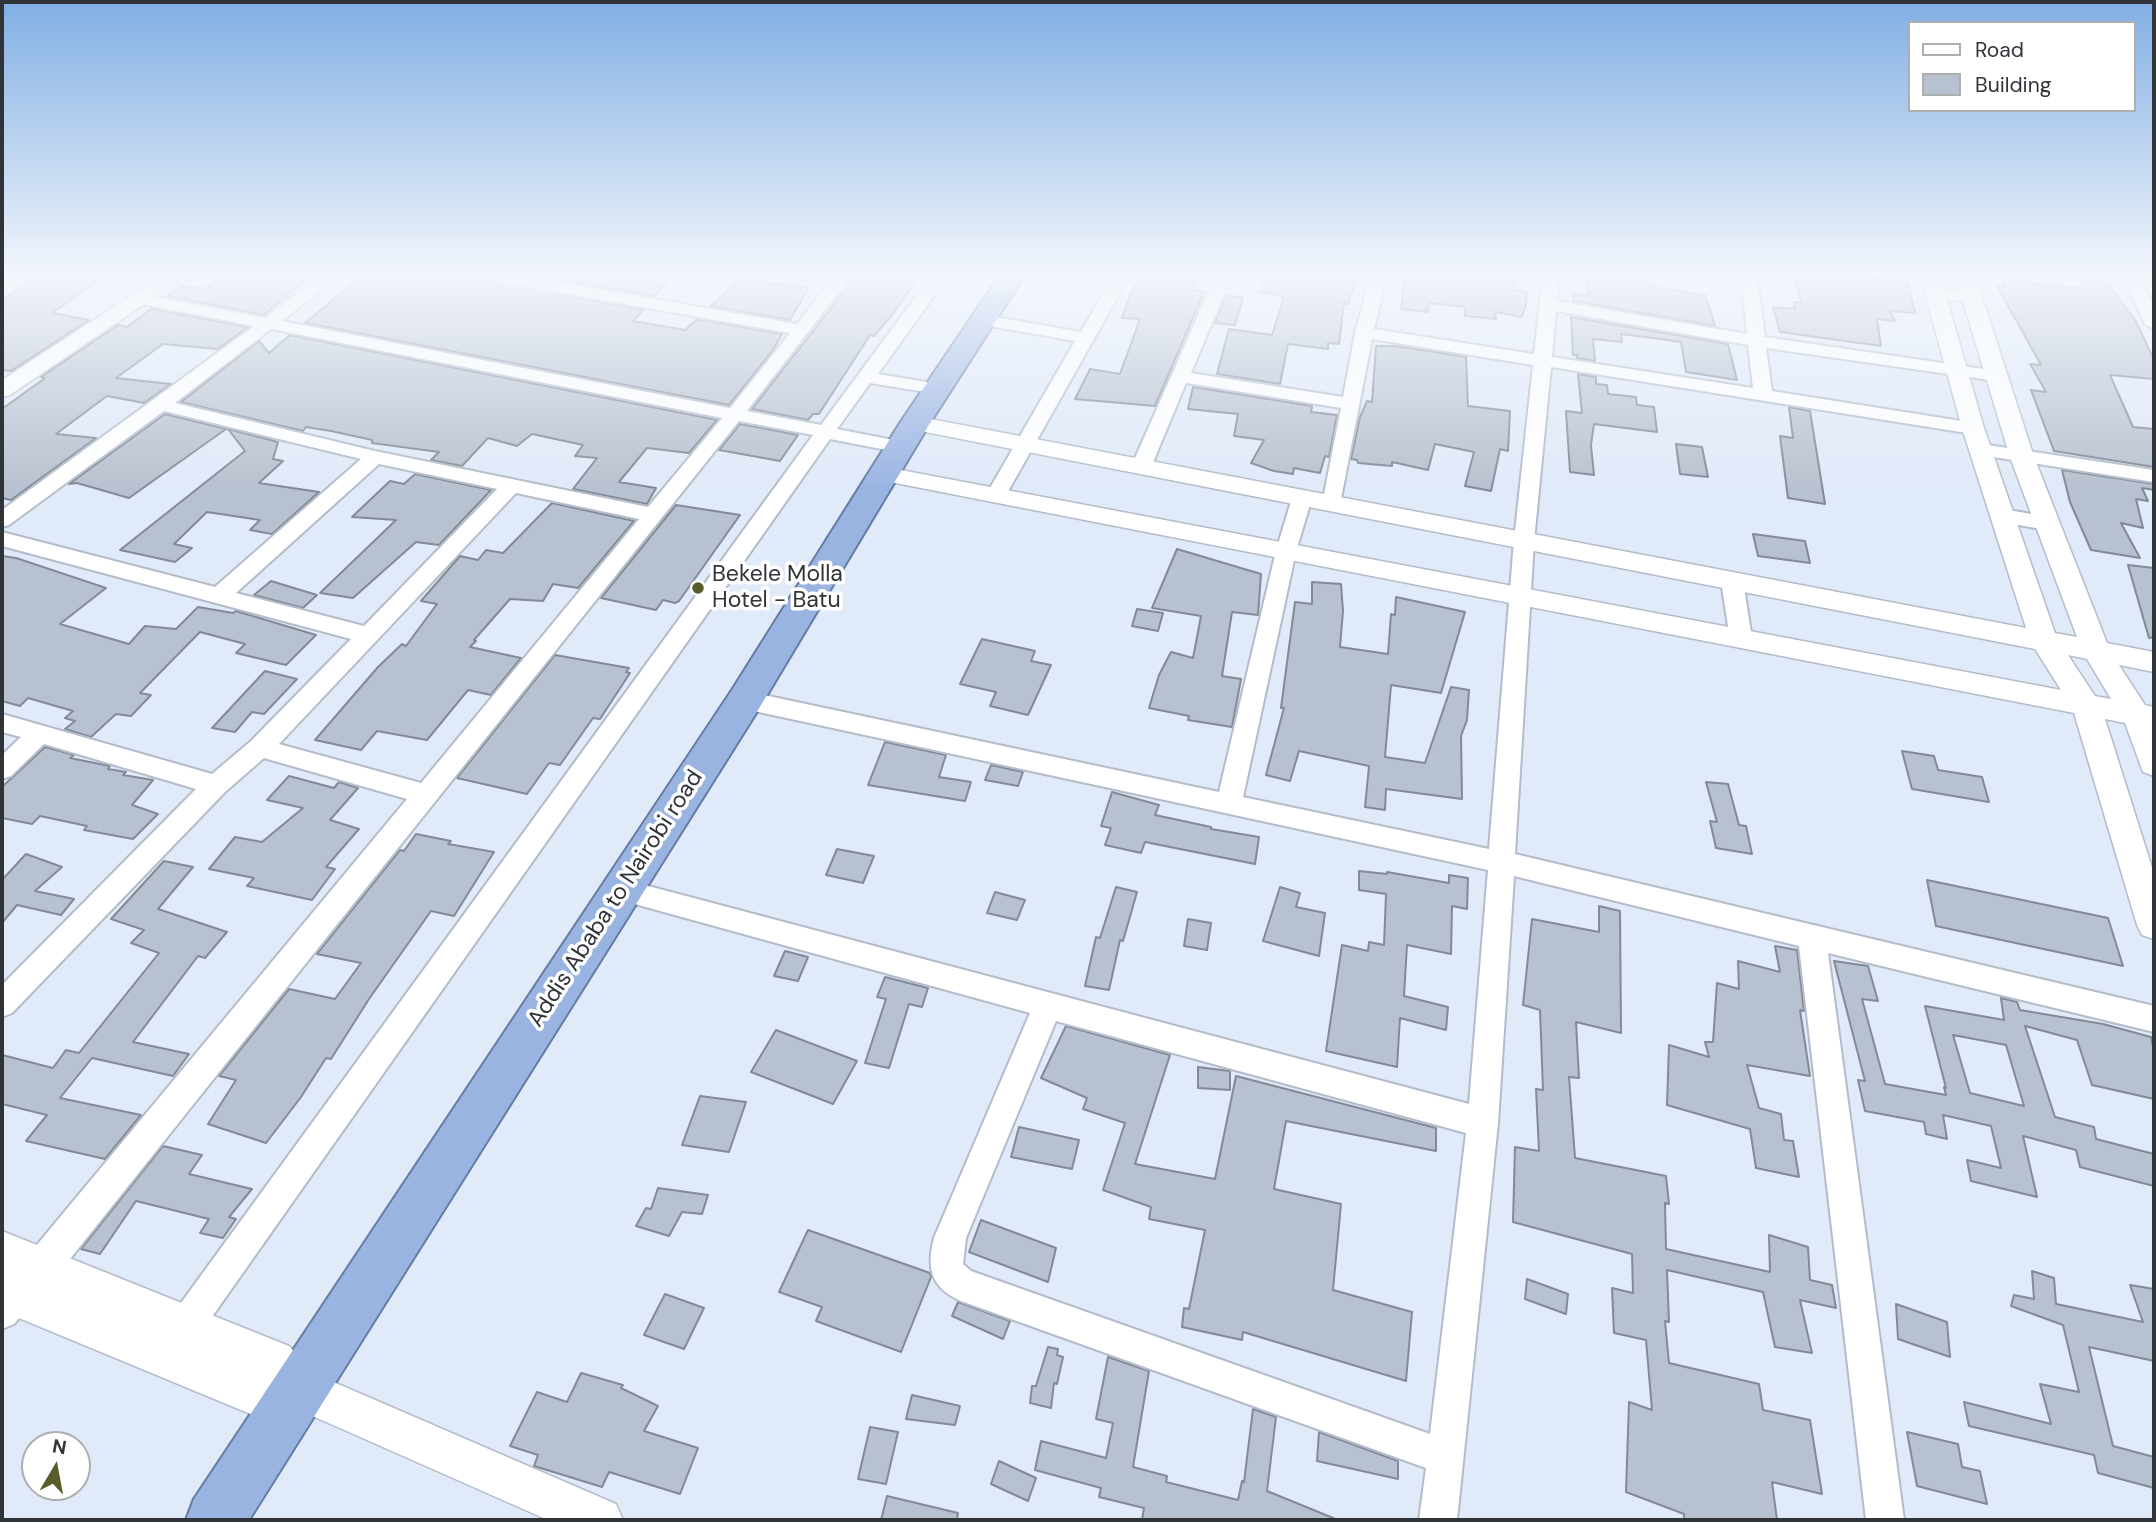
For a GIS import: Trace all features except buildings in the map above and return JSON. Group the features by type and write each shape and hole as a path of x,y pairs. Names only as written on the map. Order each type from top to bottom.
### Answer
{"highway":[{"name":"Addis Ababa to Nairobi road","path":"215,1520 745,700 967,346"}],"street":[{"path":"2,390 70,346"},
{"path":"2,520 239,346"},
{"path":"388,346 736,413 901,448 996,495 2145,717"},
{"path":"15,1292 789,346"},
{"path":"186,1326 889,346"},
{"path":"996,495 1080,346"},
{"path":"1141,467 1193,346"},
{"path":"1332,504 1362,346"},
{"path":"1454,346 1763,396 1977,439 2022,457 2154,476"},
{"path":"1438,1520 1483,1123 1524,541 1544,346"},
{"path":"1758,346 1763,396"},
{"path":"1793,346 1997,376"},
{"path":"1950,346 1977,439 2044,641 2086,705 2154,925"},
{"path":"1988,346 2022,457 2096,651 2145,717 2154,764"},
{"path":"866,377 938,390"},
{"path":"1180,377 1351,404"},
{"path":"161,405 375,457 653,515"},
{"path":"901,448 1024,445 2154,663"},
{"path":"219,596 375,457"},
{"path":"2,1004 216,785 260,747 511,486"},
{"path":"1229,804 1286,551 1302,498"},
{"path":"2003,516 2047,523"},
{"path":"2,539 368,635"},
{"path":"1732,581 1741,639"},
{"path":"745,700 1501,863 2154,1018"},
{"path":"2,723 216,785"},
{"path":"2,769 40,734"},
{"path":"260,747 425,794"},
{"path":"622,890 1483,1123"},
{"path":"1812,937 1885,1520"},
{"path":"1048,1006 950,1238 946,1255 947,1272 961,1284 1444,1457"},
{"path":"2,1251 15,1292 253,1394 300,1389"},
{"path":"15,1292 186,1326 274,1361 300,1389 600,1520"}],"place":[{"name":"Bekele Molla Hotel - Batu","path":"698,588"}]}
